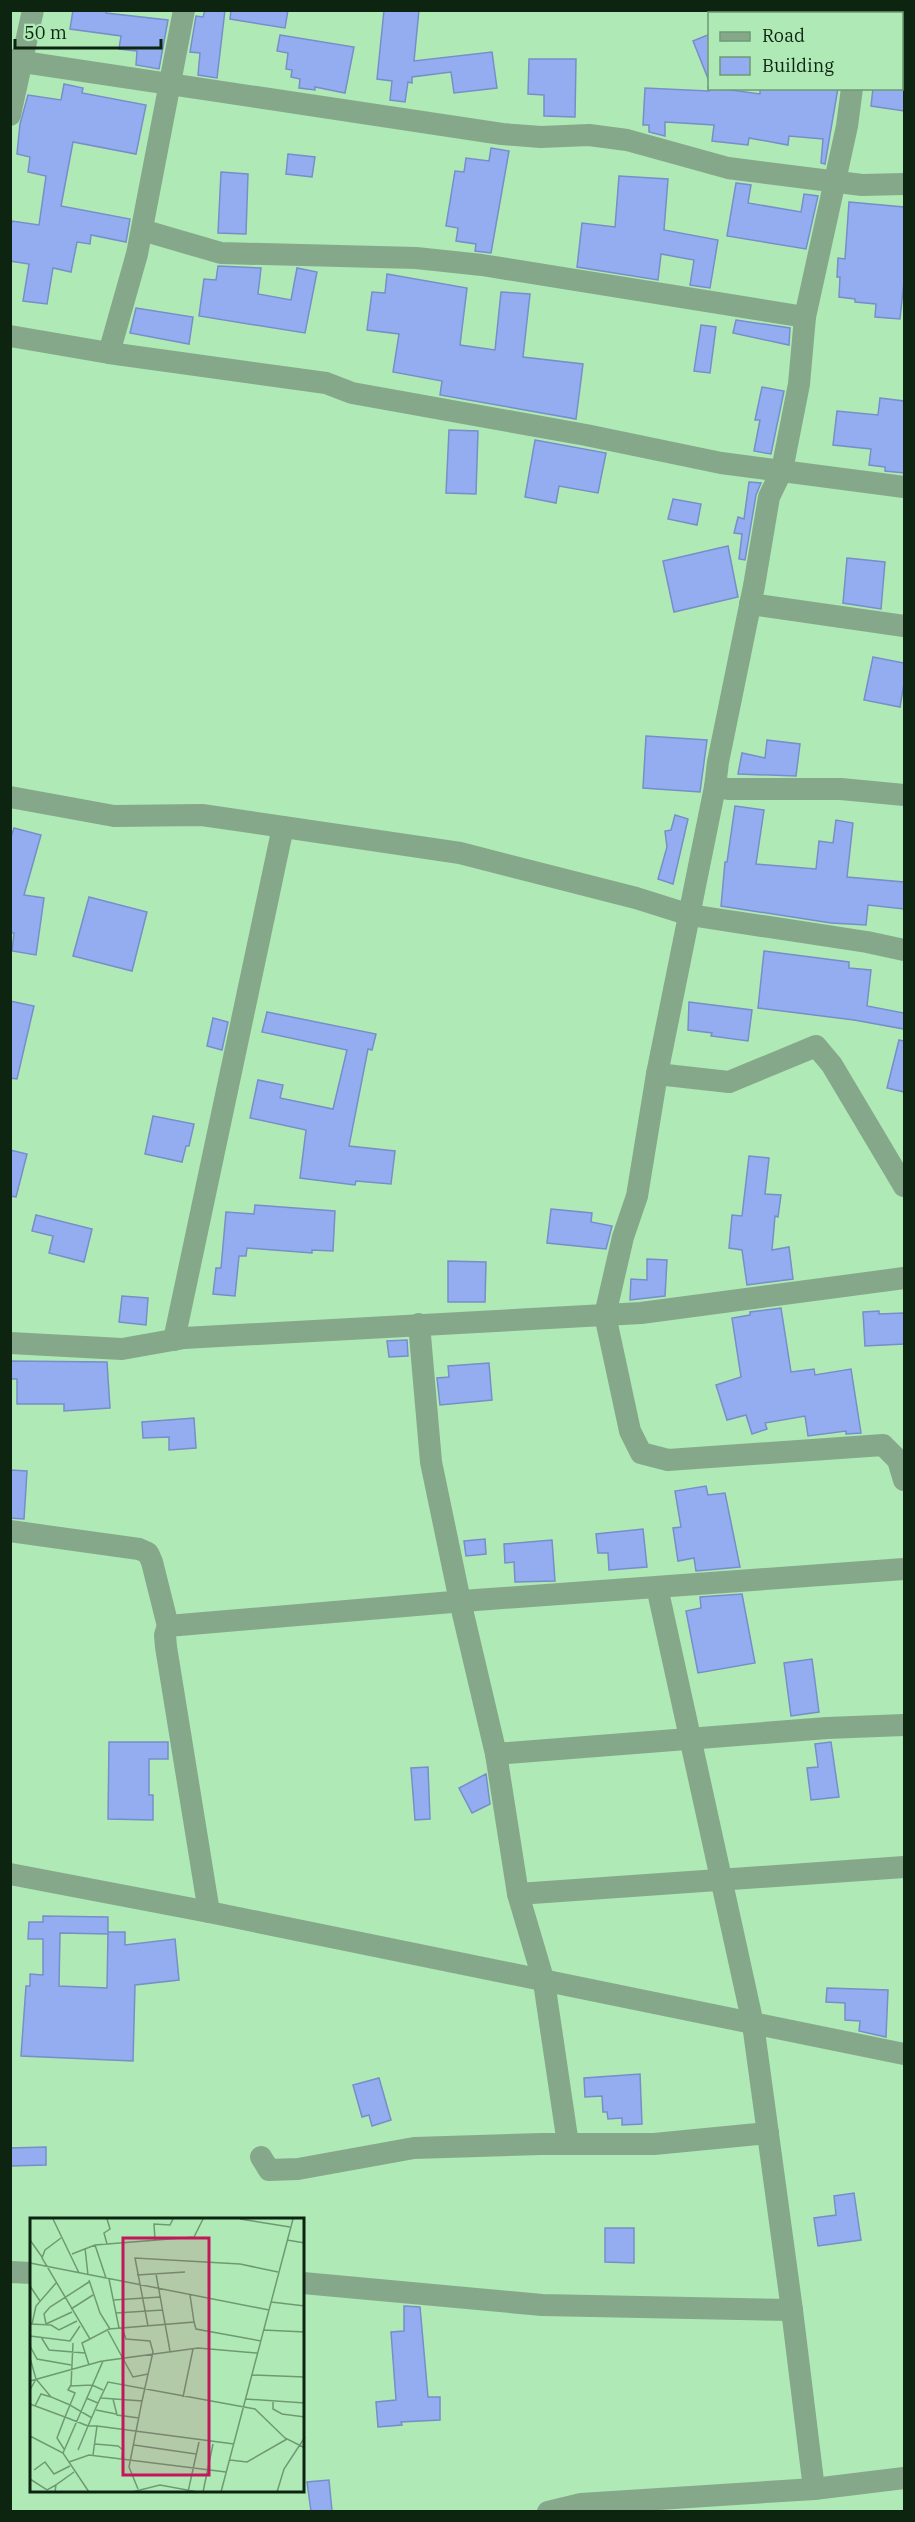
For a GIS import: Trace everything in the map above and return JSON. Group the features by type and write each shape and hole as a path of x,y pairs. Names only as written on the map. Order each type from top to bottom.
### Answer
{"street":[{"path":"10,115 16,60 33,10"},
{"path":"110,353 142,230 184,10"},
{"path":"16,60 168,85 274,98 502,134 541,137 599,136 627,140 728,168 862,185 904,184"},
{"path":"852,90 847,126 805,317 799,384 783,470 769,497 715,787 657,1074 637,1196 622,1237 605,1315 630,1431 641,1453 668,1460 883,1445 898,1460 904,1480"},
{"path":"142,230 221,252 416,258 482,265 805,317"},
{"path":"10,336 110,353 326,382 352,393 586,435 721,463 904,487"},
{"path":"750,604 904,626"},
{"path":"715,787 841,789 904,795"},
{"path":"10,797 114,816 202,815 460,853 636,898 690,915 867,942 904,950"},
{"path":"174,1340 283,827"},
{"path":"657,1074 729,1082 816,1046 831,1065 904,1186"},
{"path":"10,1343 122,1349 174,1340 419,1324 641,1313 904,1278"},
{"path":"419,1324 431,1462 460,1601 496,1754 518,1894 544,1982 568,2144"},
{"path":"10,1531 139,1550 147,1553 152,1562 168,1626 165,1635 166,1647 209,1912"},
{"path":"168,1626 460,1601 904,1569"},
{"path":"657,1587 753,2024 814,2489"},
{"path":"496,1754 827,1728 904,1725"},
{"path":"518,1894 904,1867"},
{"path":"10,1874 209,1912 904,2054"},
{"path":"261,2157 269,2169 298,2169 414,2148 654,2144 768,2133"},
{"path":"10,2272 30,2273"},
{"path":"304,2283 542,2305 792,2310"},
{"path":"548,2511 814,2489 904,2478"}],"building":[{"path":"73,10 106,10 106,13 168,20 159,69 136,65 137,51 119,49 121,36 70,29"},
{"path":"205,10 225,10 217,78 198,75 200,53 190,52 196,16 203,17"},
{"path":"231,10 288,10 285,28 230,19"},
{"path":"384,10 419,10 414,61 492,52 497,88 454,93 451,72 412,77 412,83 408,82 405,102 390,100 392,81 377,79"},
{"path":"280,35 354,47 345,93 315,87 315,90 299,88 300,79 291,77 292,70 286,69 288,53 277,51"},
{"path":"708,35 708,78 693,41"},
{"path":"529,59 576,59 575,117 544,116 544,95 528,94"},
{"path":"64,84 83,88 82,93 146,105 136,154 73,142 61,206 130,219 126,242 91,235 90,244 77,242 71,272 53,268 47,304 23,301 29,264 10,261 10,229 12,221 39,225 46,176 28,172 30,157 17,154 20,124 28,95 61,100"},
{"path":"645,88 730,90 760,94 760,90 838,90 825,164 821,163 823,139 789,136 788,145 749,138 748,145 712,141 714,125 665,122 665,136 649,132 649,125 643,125"},
{"path":"904,88 904,111 871,106 873,90 903,90"},
{"path":"491,148 509,151 491,253 475,251 476,244 456,241 458,228 446,226 455,171 464,172 466,158 489,161"},
{"path":"288,154 315,157 312,177 286,174"},
{"path":"221,172 248,174 246,234 218,233"},
{"path":"619,176 668,179 664,230 718,240 710,288 690,285 694,260 661,254 658,280 577,267 582,223 615,227"},
{"path":"736,183 751,185 748,203 801,212 804,194 818,196 806,249 727,236"},
{"path":"849,202 904,207 904,281 900,319 875,317 876,304 855,302 855,299 839,297 838,258 845,259"},
{"path":"218,266 261,268 258,294 291,300 297,268 317,272 305,333 199,316 204,279 216,280"},
{"path":"387,274 467,288 460,345 495,350 501,292 530,294 523,357 583,364 576,419 440,395 442,381 393,372 399,334 367,330 372,292 385,293"},
{"path":"136,308 193,317 189,344 130,333"},
{"path":"736,320 790,328 789,345 733,333"},
{"path":"701,325 716,327 710,373 694,371"},
{"path":"762,387 784,391 771,454 754,451 760,420 755,420"},
{"path":"880,398 904,401 904,473 885,471 885,467 869,465 871,449 833,445 837,411 878,415"},
{"path":"449,430 478,431 476,494 446,493"},
{"path":"535,440 606,453 598,493 559,486 556,503 525,497"},
{"path":"749,482 761,483 756,495 745,560 739,559 742,534 734,533 738,517 744,519"},
{"path":"673,499 701,504 697,525 668,519"},
{"path":"728,546 738,597 674,612 663,561"},
{"path":"847,558 885,562 881,609 843,603"},
{"path":"873,657 904,663 904,683 900,707 864,700"},
{"path":"646,736 707,740 700,792 643,788"},
{"path":"767,740 800,744 796,776 738,774 742,753 765,758"},
{"path":"735,806 764,810 756,864 816,869 819,841 833,843 836,820 853,823 847,877 904,882 904,909 868,905 866,925 831,923 721,906 725,862 727,862"},
{"path":"675,815 688,819 673,884 658,879 667,847 665,831 671,830"},
{"path":"14,828 41,835 24,895 44,898 36,955 12,951 14,933 10,933 10,840"},
{"path":"89,897 147,912 132,971 73,956"},
{"path":"764,951 849,962 849,968 871,970 867,1006 904,1013 904,1029 758,1008"},
{"path":"10,1001 34,1006 17,1079 10,1078"},
{"path":"689,1002 752,1010 748,1041 688,1030"},
{"path":"267,1012 376,1034 372,1050 368,1049 349,1146 395,1151 391,1184 356,1181 355,1185 300,1178 306,1130 250,1118 258,1080 283,1085 280,1098 333,1109 347,1050 262,1032"},
{"path":"213,1018 228,1022 222,1050 207,1046"},
{"path":"899,1040 904,1041 904,1092 887,1088"},
{"path":"153,1116 194,1124 189,1146 186,1146 182,1162 145,1154"},
{"path":"10,1150 27,1154 16,1197 10,1196"},
{"path":"749,1156 769,1158 765,1194 781,1195 778,1217 775,1216 772,1250 789,1247 793,1279 747,1285 742,1250 729,1248 732,1215 742,1216"},
{"path":"255,1205 335,1211 333,1251 312,1250 312,1253 247,1248 246,1256 239,1256 235,1296 213,1294 216,1268 221,1268 226,1212 254,1214"},
{"path":"551,1209 592,1213 591,1222 612,1226 606,1249 547,1243"},
{"path":"36,1215 92,1229 84,1262 49,1253 53,1236 32,1231"},
{"path":"647,1259 667,1260 665,1296 630,1300 631,1279 647,1280"},
{"path":"448,1261 486,1262 485,1302 448,1302"},
{"path":"122,1296 148,1298 146,1325 119,1322"},
{"path":"781,1308 791,1372 814,1369 815,1375 851,1369 861,1433 846,1434 846,1431 808,1436 805,1416 765,1423 767,1429 752,1434 746,1415 727,1420 716,1385 741,1377 732,1318 750,1315 750,1312"},
{"path":"879,1311 879,1314 904,1313 904,1344 865,1346 863,1312"},
{"path":"407,1340 408,1356 389,1357 387,1341"},
{"path":"10,1361 107,1362 110,1408 64,1411 64,1404 17,1404 17,1379 10,1379"},
{"path":"489,1363 492,1400 440,1405 437,1378 449,1377 448,1366"},
{"path":"194,1418 196,1448 169,1450 169,1437 143,1438 142,1422"},
{"path":"10,1470 27,1471 24,1519 10,1518"},
{"path":"706,1486 708,1495 725,1493 740,1567 696,1571 694,1558 678,1561 673,1528 681,1527 675,1491"},
{"path":"643,1529 647,1567 609,1570 608,1553 598,1553 596,1534"},
{"path":"485,1539 486,1554 466,1556 464,1541"},
{"path":"552,1540 555,1581 515,1582 514,1562 505,1563 504,1544"},
{"path":"742,1594 755,1663 698,1673 686,1611 701,1608 700,1597"},
{"path":"812,1659 819,1712 791,1716 784,1663"},
{"path":"109,1742 168,1742 168,1759 149,1759 149,1795 153,1795 153,1820 108,1819"},
{"path":"831,1742 839,1797 811,1800 807,1768 818,1767 815,1744"},
{"path":"428,1767 430,1819 415,1820 411,1768"},
{"path":"486,1774 490,1804 472,1813 459,1788"},
{"path":"43,1916 108,1917 108,1932 125,1932 125,1945 175,1939 179,1980 135,1985 133,2061 21,2056 26,1986 30,1986 30,1974 43,1975 43,1939 28,1939 29,1922 43,1922","holes":["60,1933 108,1934 107,1988 59,1986"]},
{"path":"827,1988 888,1990 886,2037 859,2031 860,2021 845,2020 845,2003 826,2002"},
{"path":"640,2074 642,2124 622,2125 622,2118 608,2119 607,2112 603,2112 602,2096 585,2097 584,2078"},
{"path":"379,2078 391,2120 372,2126 369,2115 362,2117 353,2085"},
{"path":"46,2147 46,2165 10,2166 10,2148"},
{"path":"854,2193 861,2240 818,2246 814,2218 836,2215 834,2196"},
{"path":"605,2228 634,2228 634,2263 605,2262"},
{"path":"404,2306 420,2307 428,2397 440,2397 440,2420 401,2422 402,2425 378,2427 376,2402 396,2400 391,2332 404,2331"},
{"path":"329,2480 332,2511 311,2511 307,2482"}]}
